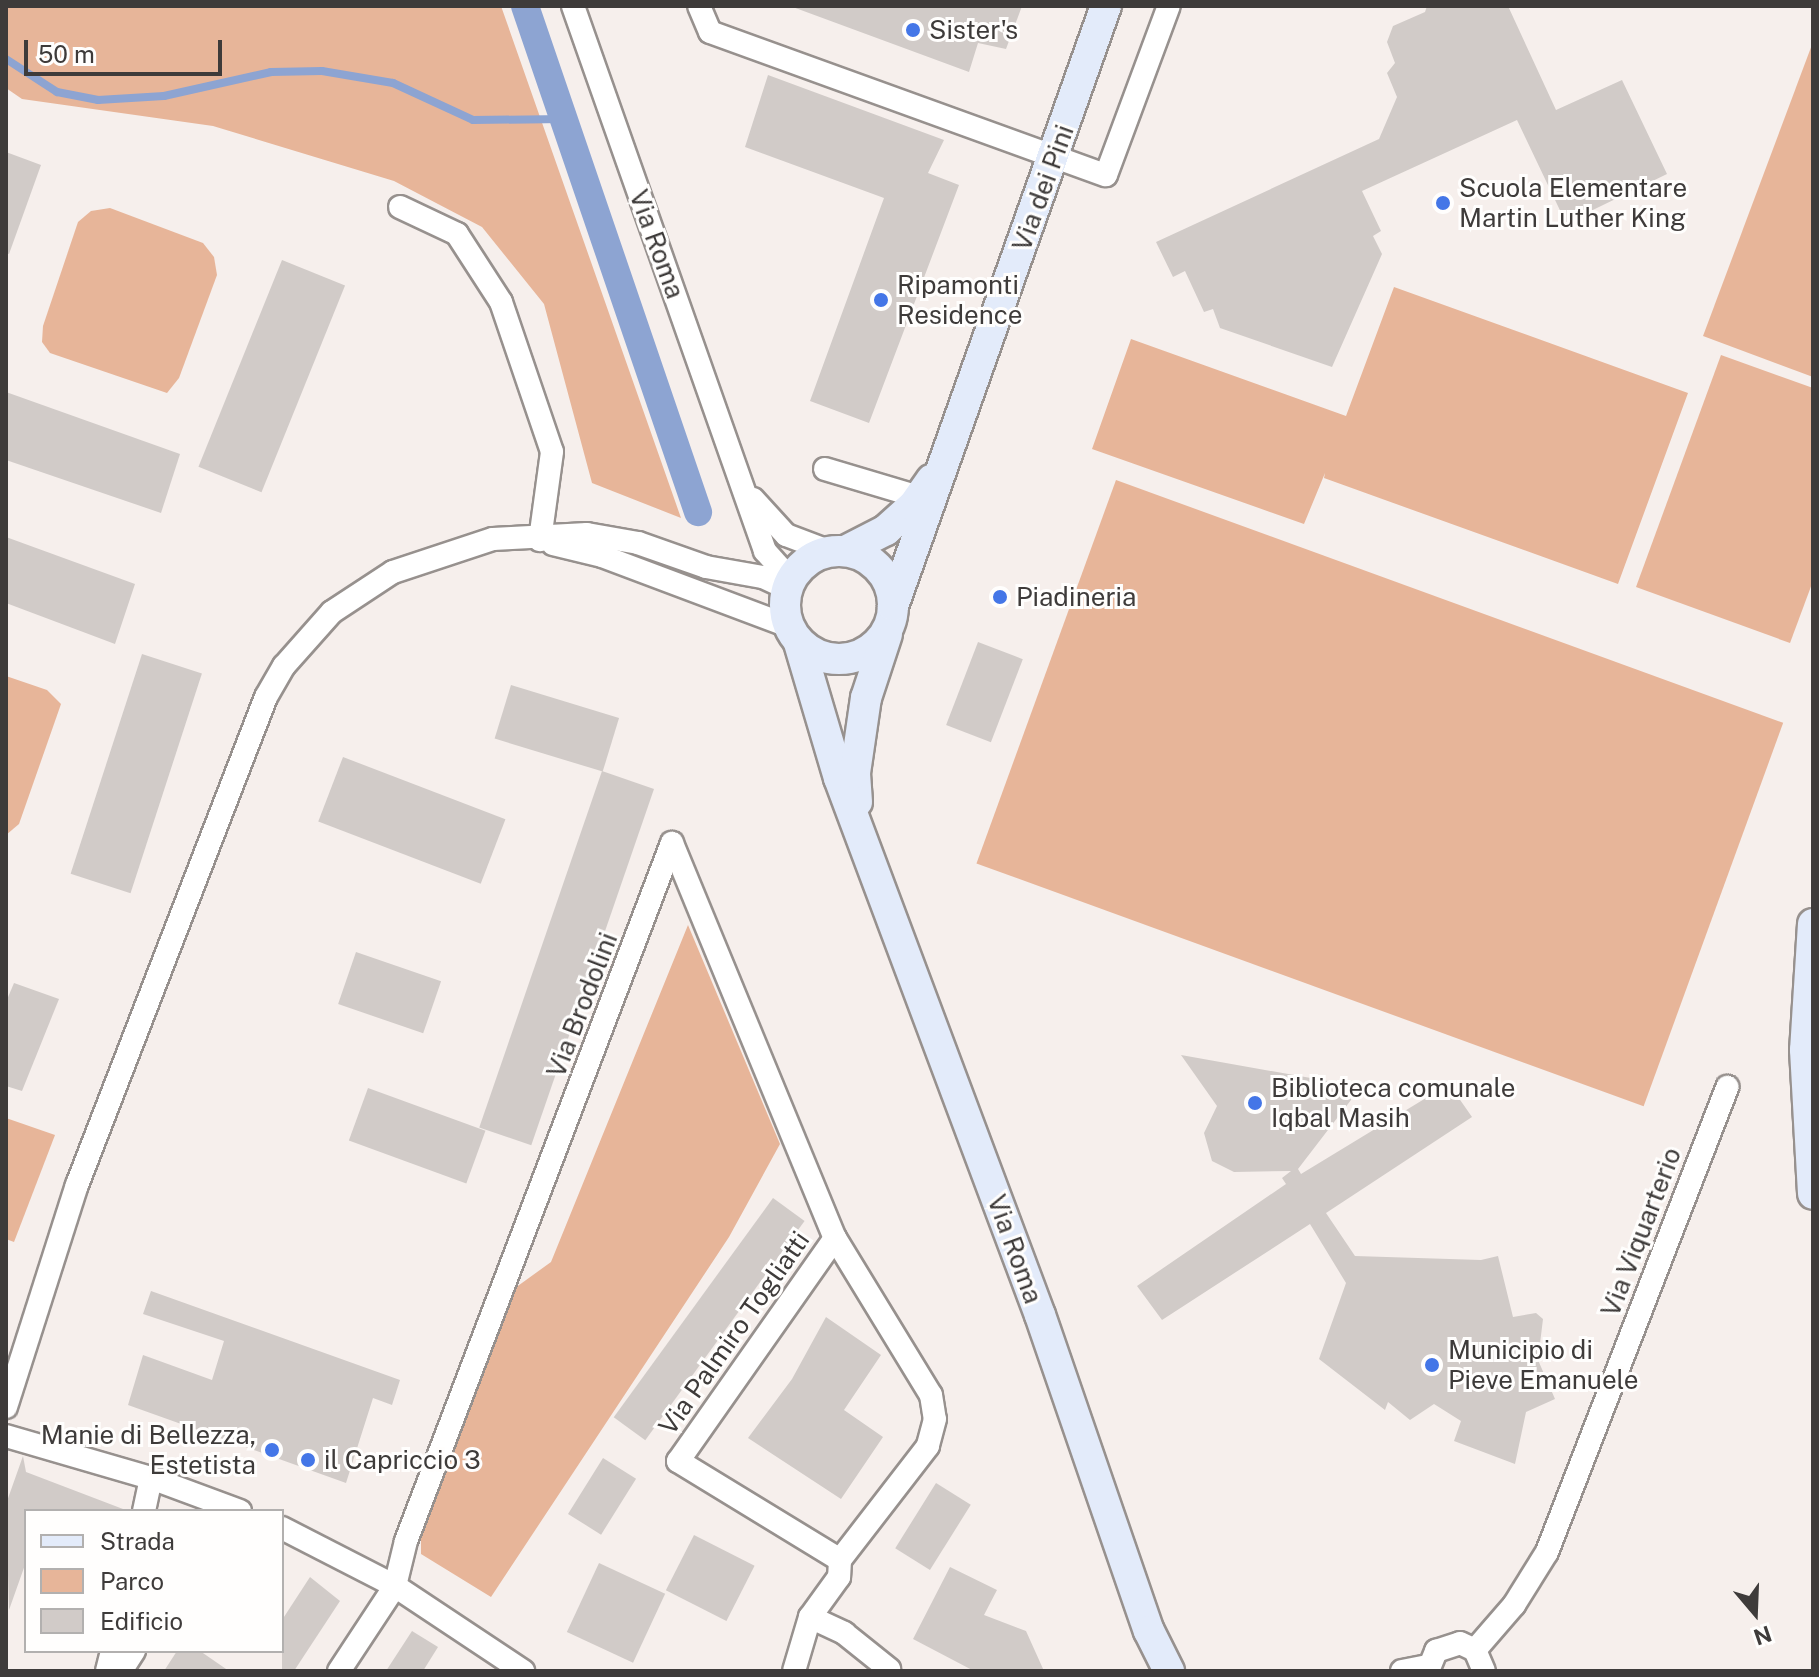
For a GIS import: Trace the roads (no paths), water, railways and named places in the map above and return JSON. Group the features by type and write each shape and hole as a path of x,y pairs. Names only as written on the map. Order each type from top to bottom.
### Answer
{"street":[{"name":"Via Roma","path":"573,6 765,551 789,584"},
{"path":"699,6 710,32 1106,175 1169,6"},
{"name":"Via dei Pini","path":"891,616 1106,6"},
{"path":"400,207 457,234 501,302 552,452 540,540"},
{"name":"Via dei Pini","path":"838,552 886,530 919,497 944,459"},
{"path":"825,469 919,497"},
{"name":"Via Roma","path":"742,481 763,516 786,535 838,552"},
{"path":"6,1407 77,1185 266,697 284,666 332,612 393,572 493,539 540,540 587,534 638,543 706,567 789,584"},
{"path":"540,540 602,556 793,634 816,656 838,660 868,650 891,616 879,570 838,552 815,557 789,584 793,634"},
{"name":"Via Roma","path":"860,828 855,773 862,723 891,616"},
{"name":"Via Roma","path":"793,634 812,699 1149,1631 1169,1671"},
{"name":"Via Brodolini","path":"395,1586 406,1541 672,843 835,1238"},
{"path":"1813,924 1805,1050 1813,1194"},
{"name":"Via Viquarterio","path":"1475,1650 1514,1605 1547,1552 1727,1087"},
{"path":"794,1671 810,1617 839,1577 840,1560 928,1446 935,1419 931,1395 835,1238"},
{"name":"Via Palmiro Togliatti","path":"835,1238 678,1461 840,1560"},
{"path":"6,1436 151,1478 231,1509"},
{"path":"144,1509 151,1478"},
{"path":"284,1529 395,1586 523,1671"},
{"path":"339,1671 395,1586"},
{"path":"810,1617 844,1633 884,1670"},
{"path":"1402,1671 1428,1668 1443,1646 1460,1643 1475,1650 1484,1671"},
{"path":"121,1671 133,1653"}],"waterway":[{"path":"525,6 698,512"},
{"path":"6,59 57,92 98,100 164,96 271,72 322,71 393,83 473,120 564,119"}],"place":[{"name":"Sister's","path":"913,30"},
{"name":"Scuola Elementare Martin Luther King","path":"1443,203"},
{"name":"Ripamonti Residence","path":"881,300"},
{"name":"Piadineria","path":"1000,597"},
{"name":"Biblioteca comunale Iqbal Masih","path":"1255,1103"},
{"name":"Municipio di Pieve Emanuele","path":"1432,1365"},
{"name":"Manie di Bellezza, Estetista","path":"272,1450"},
{"name":"il Capriccio 3","path":"308,1460"}]}
